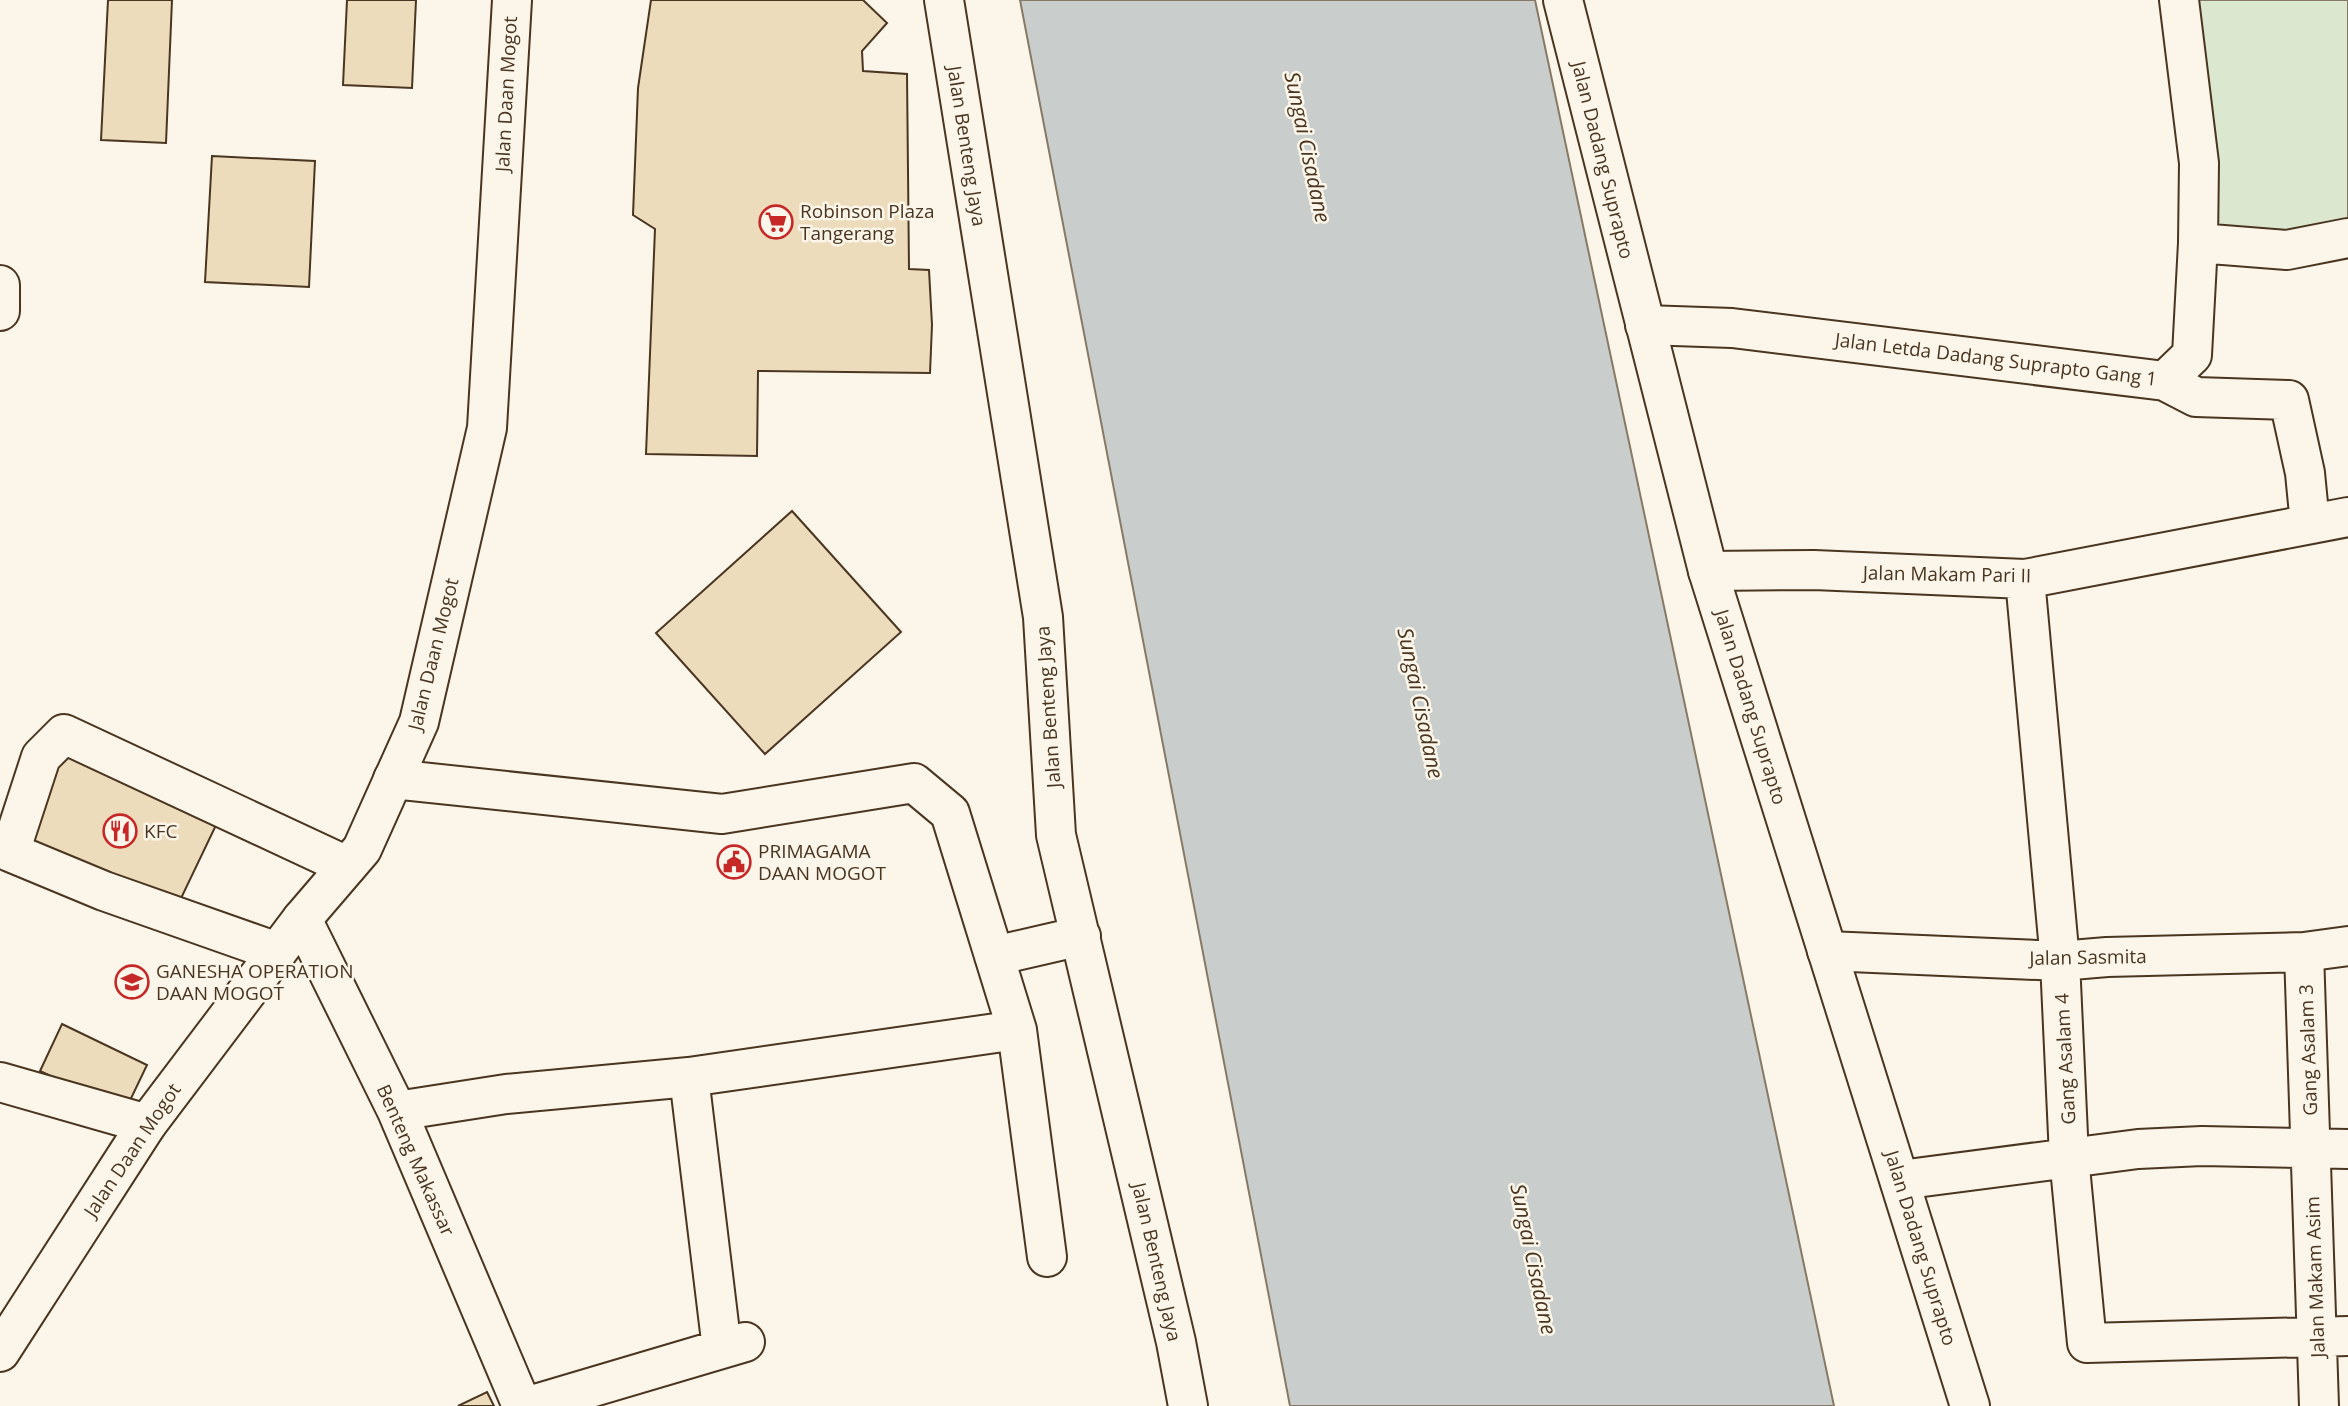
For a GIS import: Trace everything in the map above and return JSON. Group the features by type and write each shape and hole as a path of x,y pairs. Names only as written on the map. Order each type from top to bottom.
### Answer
{"main road":[{"name":"Jalan Daan Mogot","path":"0,1352 146,1124 302,919 362,849 419,722 487,428 512,0"},
{"name":"Jalan Benteng Jaya","path":"944,0 1043,617 1056,835 1176,1342 1188,1406"},
{"name":"Jalan Dadang Suprapto","path":"1563,0 1708,571 1970,1406"},
{"name":"Jalan Letda Dadang Suprapto Gang 1","path":"1645,325 1732,328 2165,380 2192,355 2198,243 2199,163 2179,0"},
{"path":"2198,243 2287,250 2348,237"},
{"path":"0,285 0,311"},
{"path":"2165,380 2196,397 2289,400 2305,473 2309,524"},
{"name":"Jalan Makam Pari II","path":"1708,571 1814,570 2025,579 2348,517"},
{"name":"Gang Asalam 4","path":"2025,579 2060,961 2069,1157 2087,1343 2332,1337"},
{"path":"277,952 104,891 10,852 41,757 64,734 347,866"},
{"path":"393,779 722,814 914,783 950,813 1017,1030 1047,1257"},
{"name":"Benteng Makassar","path":"302,919 397,1111 522,1406"},
{"path":"994,956 1081,936"},
{"name":"Jalan Sasmita","path":"1827,951 2060,961 2108,957 2304,952 2348,946"},
{"name":"Gang Asalam 3","path":"2304,952 2330,1149"},
{"path":"397,1111 506,1094 689,1077 1017,1030"},
{"path":"529,1406 734,1345 689,1077"},
{"path":"0,1082 146,1124"},
{"path":"1900,1180 2069,1157 2202,1146 2330,1149"},
{"name":"Jalan Makam Asim","path":"2319,1406 2332,1337 2330,1149"}],"green space":[{"path":"2197,0 2348,0 2348,223 2287,247 2218,227"}],"water":[{"name":"Sungai Cisadane","path":"1020,0 1535,0 1834,1406 1290,1406"}],"building":[{"path":"108,0 172,0 166,143 101,140"},
{"path":"347,0 416,0 412,88 343,85"},
{"name":"Robinson Plaza Tangerang","path":"651,0 863,0 887,23 862,51 863,71 907,74 909,269 929,270 932,325 930,373 758,371 757,456 646,454 655,229 633,215 638,88"},
{"path":"212,156 315,161 309,287 205,282"},
{"path":"792,511 901,632 765,754 656,633"},
{"name":"KFC","path":"66,749 218,821 174,913 21,840"},
{"path":"62,1024 147,1065 125,1111 40,1071"},
{"path":"487,1392 494,1406 458,1406"}],"place":[{"name":"Robinson Plaza Tangerang","path":"776,222"},
{"name":"KFC","path":"120,831"},
{"name":"PRIMAGAMA DAAN MOGOT","path":"734,862"},
{"name":"GANESHA OPERATION DAAN MOGOT","path":"132,982"}]}
